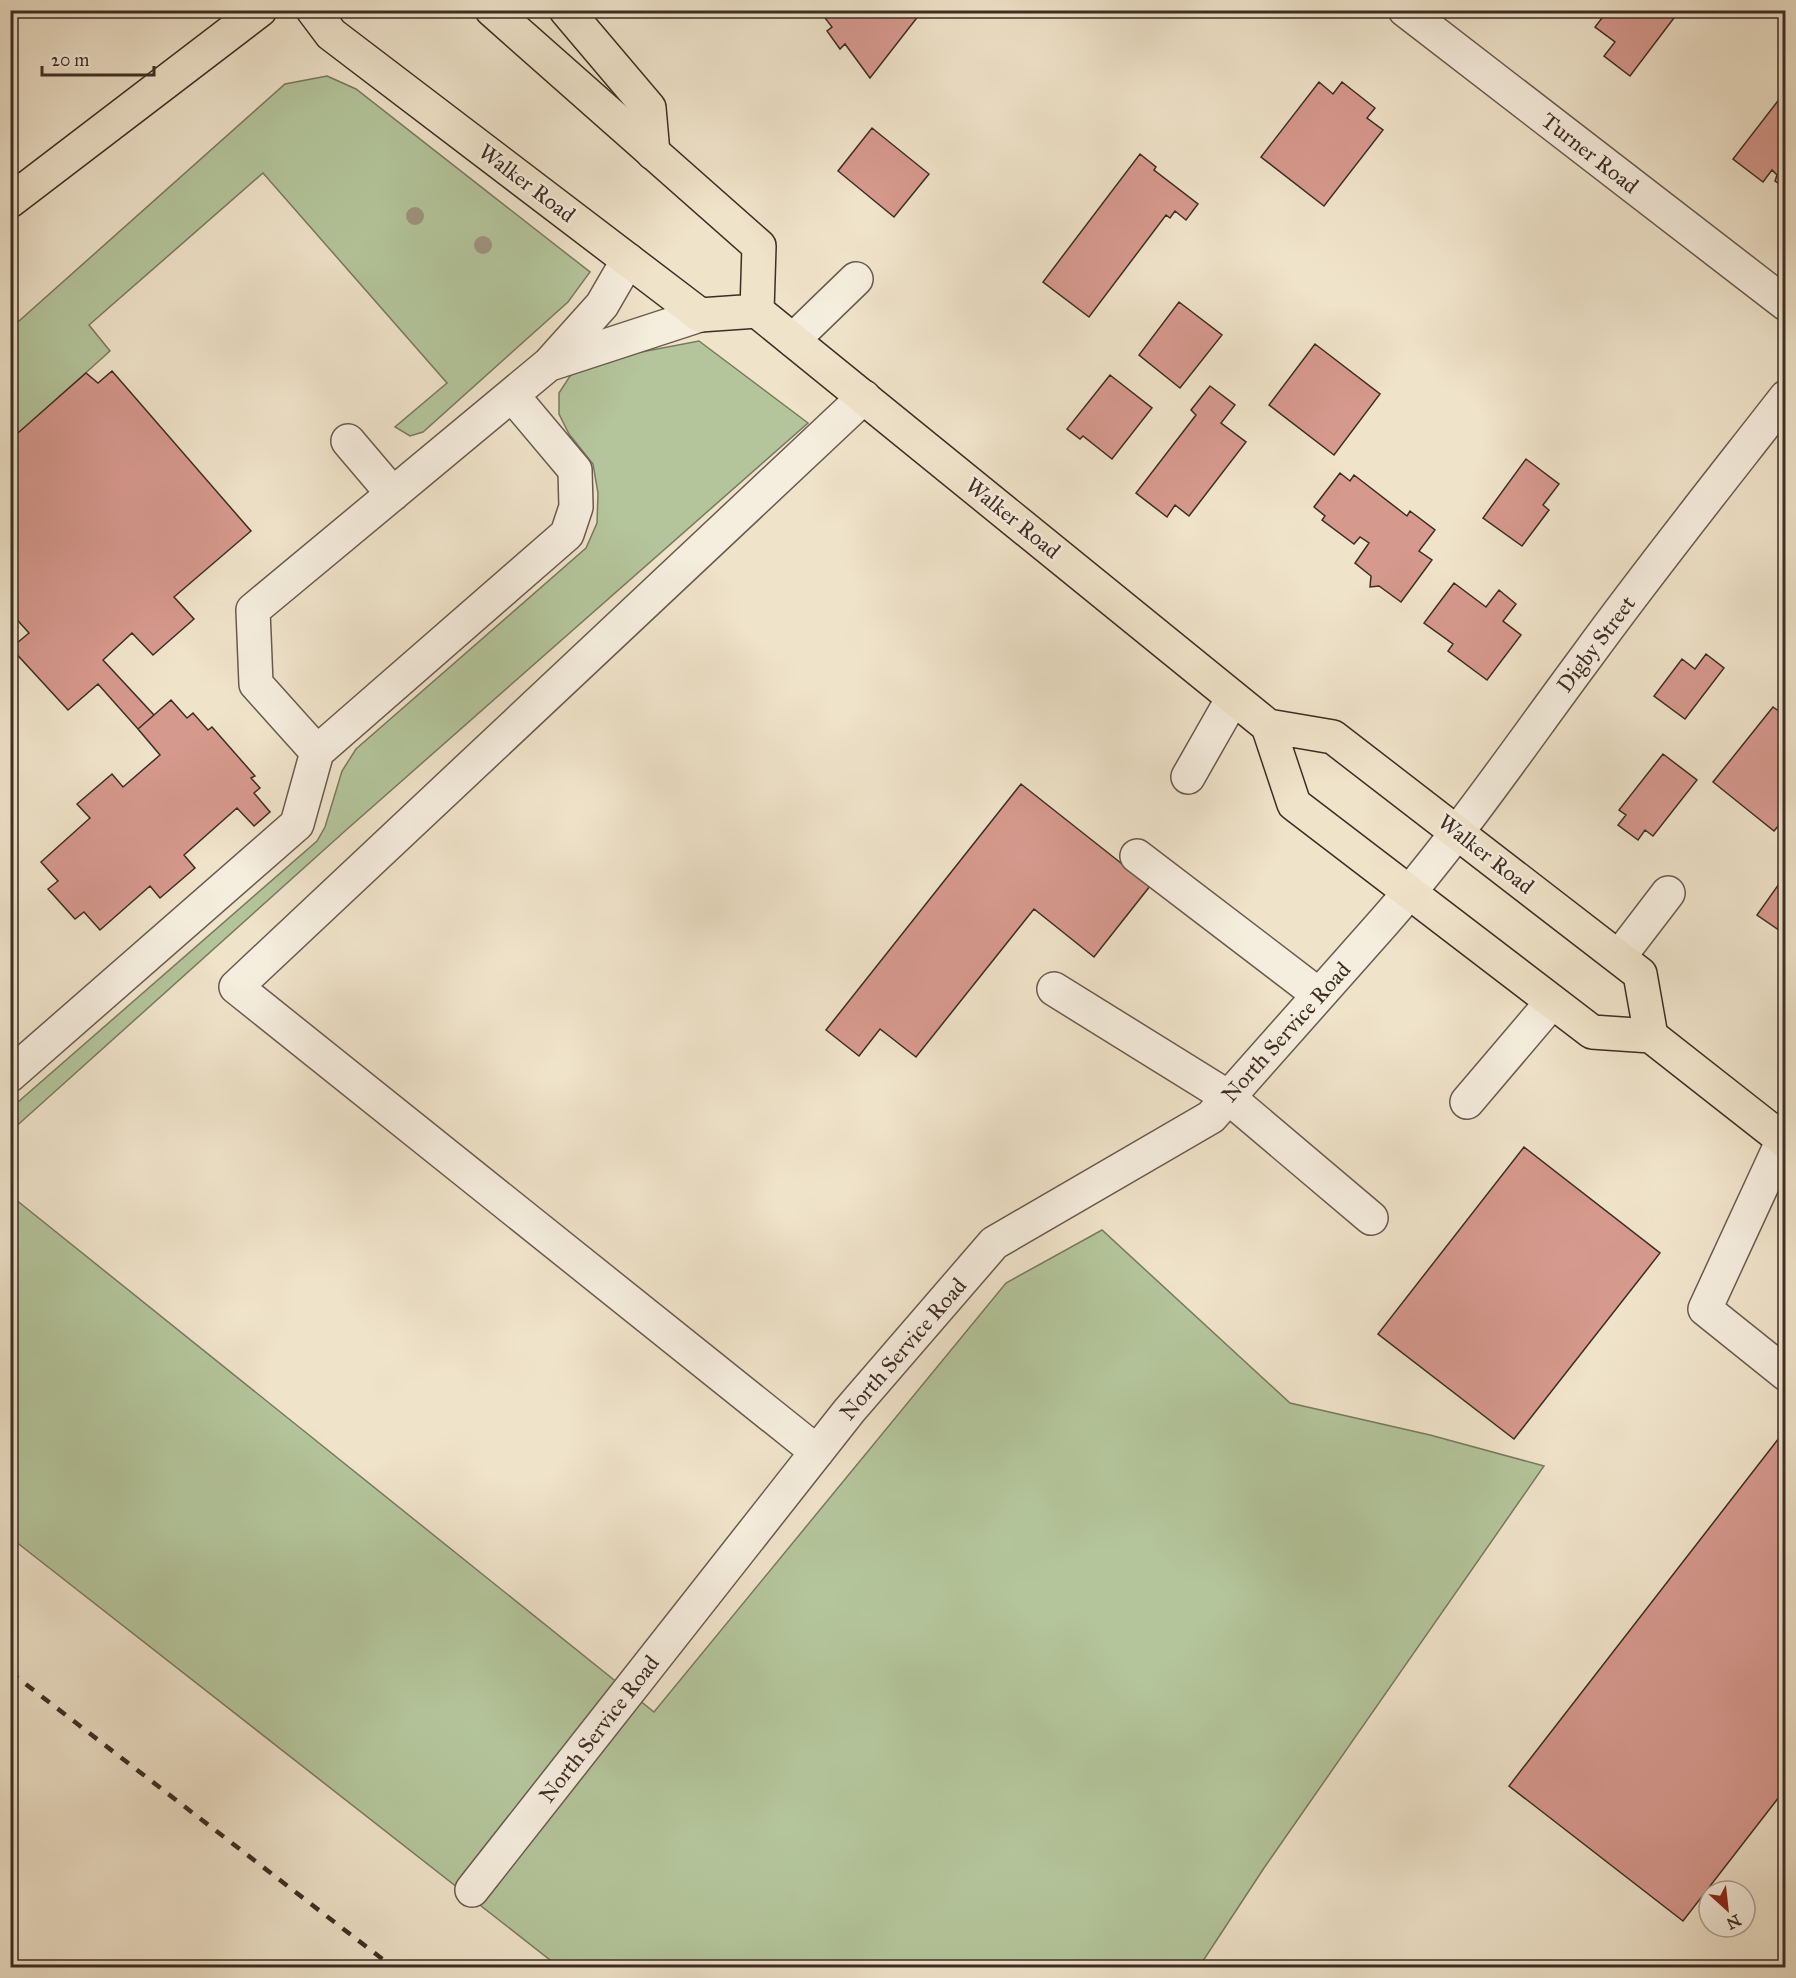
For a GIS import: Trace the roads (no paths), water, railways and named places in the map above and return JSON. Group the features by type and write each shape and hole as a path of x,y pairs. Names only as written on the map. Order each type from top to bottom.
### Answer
{"main road":[{"path":"10,201 260,10"},
{"name":"Walker Road","path":"314,10 331,34 700,315"},
{"path":"492,10 759,246 757,310 700,315"},
{"path":"566,10 649,108 653,153"},
{"name":"Walker Road","path":"757,310 1268,726 1333,737 1640,974 1651,1036"},
{"path":"1268,726 1294,804 1592,1032 1651,1036 1784,1141"}],"street":[{"name":"Turner Road","path":"1405,10 1782,307"},
{"path":"317,752 256,684 253,610 549,364 602,305 628,260"},
{"path":"793,340 856,279"},
{"path":"549,364 700,315"},
{"path":"10,1075 297,824 317,752 567,534 576,507 575,470 512,395"},
{"path":"817,1452 236,987 864,397"},
{"name":"Digby Street","path":"1410,892 1597,642 1785,397"},
{"path":"348,441 393,494"},
{"path":"1188,777 1233,698"},
{"path":"1137,856 1319,995"},
{"name":"North Service Road","path":"472,1890 849,1411 994,1243 1211,1117 1410,892"},
{"path":"1619,957 1668,893"},
{"path":"1054,989 1228,1097 1371,1218"},
{"path":"1467,1102 1552,1002"},
{"path":"1784,1141 1705,1309 1785,1374"}],"railway":[{"path":"10,1672 394,1968"}]}
